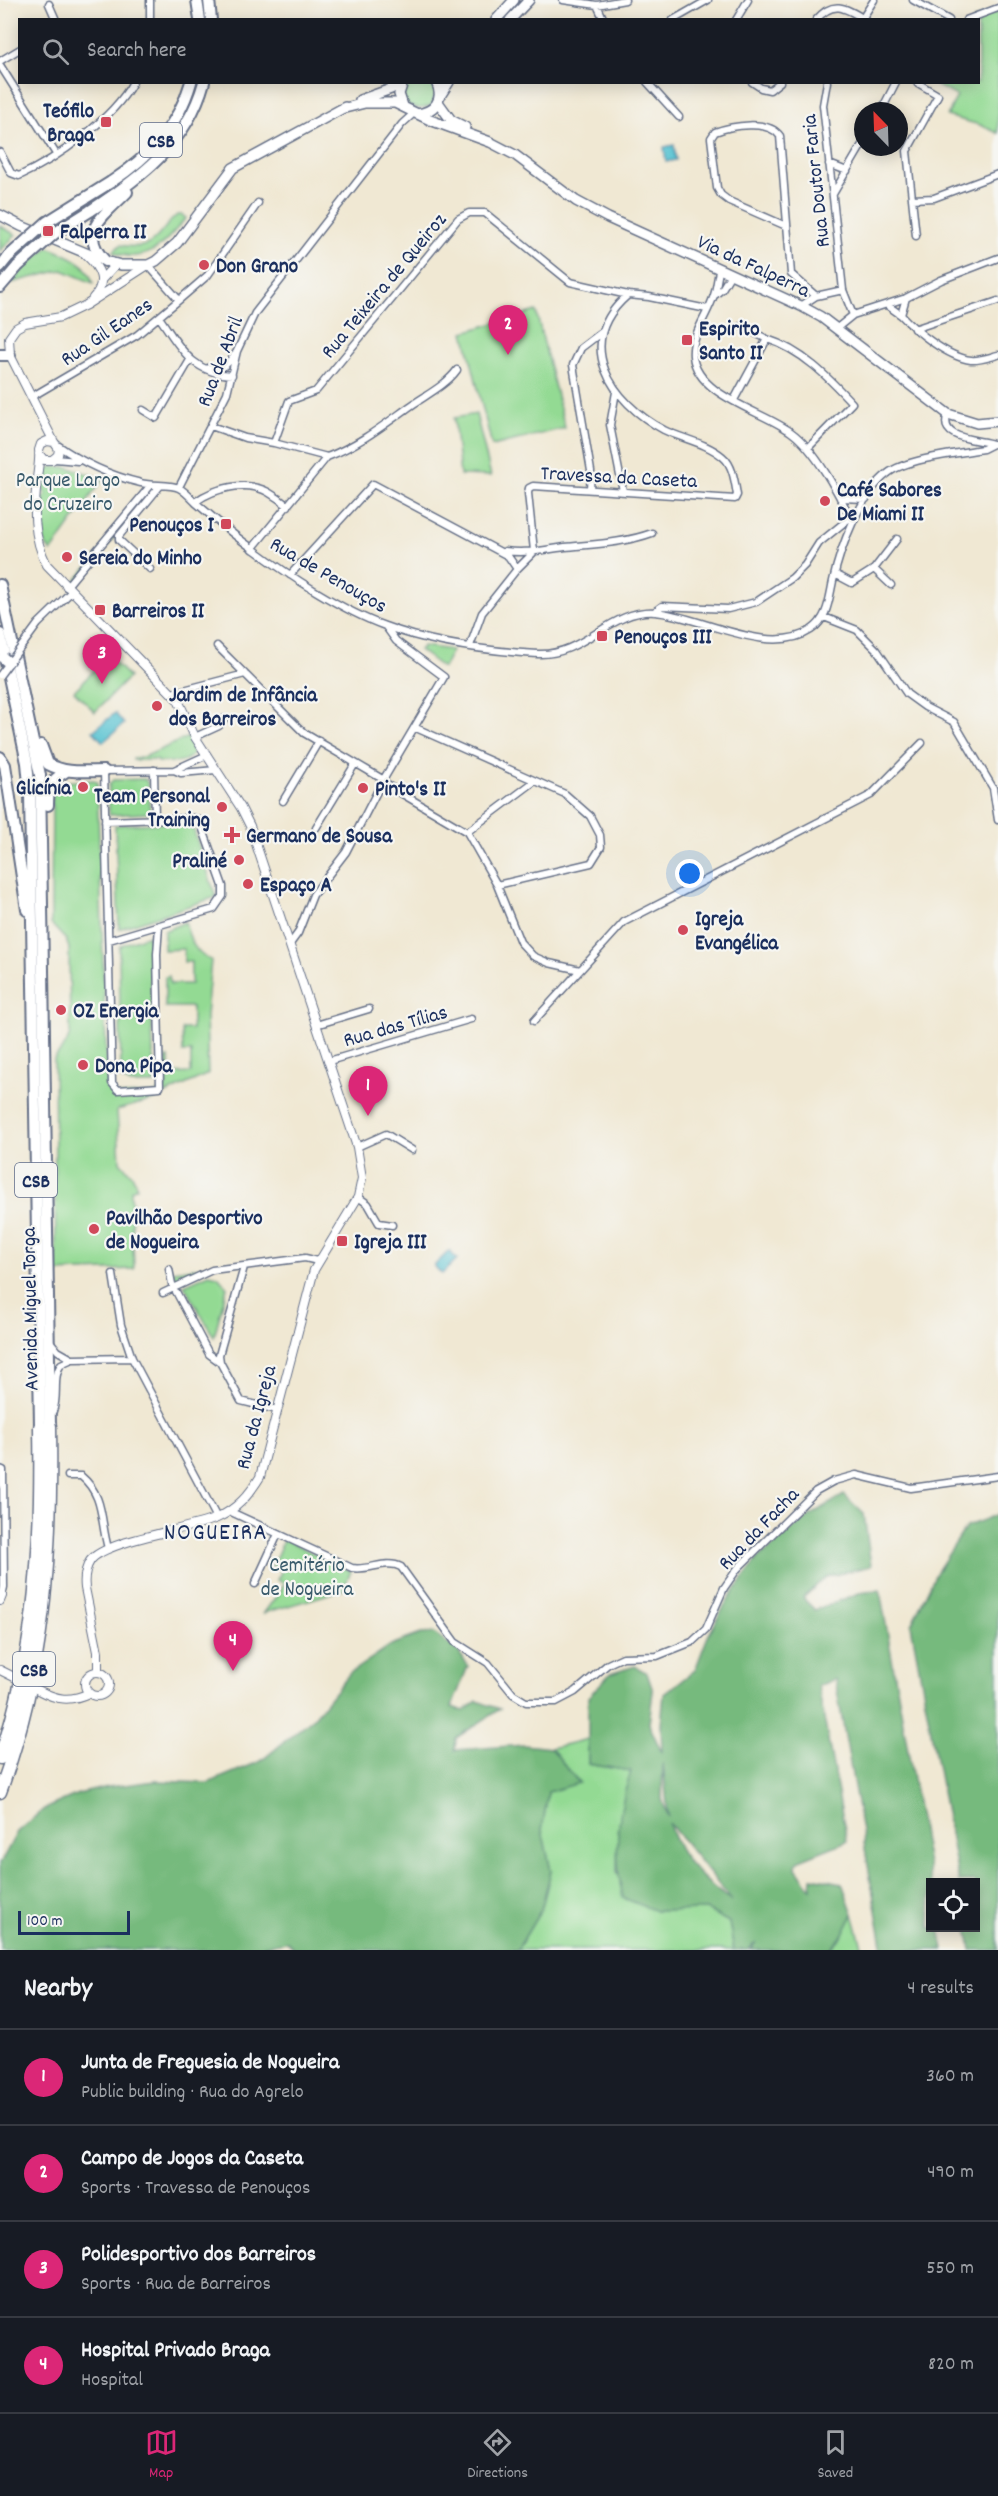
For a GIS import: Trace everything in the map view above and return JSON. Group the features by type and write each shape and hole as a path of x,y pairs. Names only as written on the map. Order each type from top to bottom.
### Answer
{"highway":[{"path":"197,0 200,18"},
{"path":"209,0 212,18"},
{"name":"CSB","path":"0,267 47,222 138,163 160,141 177,116 190,84"},
{"name":"CSB","path":"0,286 18,266 55,233 138,179 156,163 180,134 191,116 203,84"},
{"path":"114,264 94,247 92,235 94,228 138,179"},
{"name":"Avenida Miguel Torga","path":"0,585 40,775 49,1340 47,1424"},
{"name":"Avenida Miguel Torga","path":"0,634 29,777 31,934 47,1424"},
{"path":"26,707 36,723 44,758 48,764 65,772 104,771"},
{"path":"0,758 5,765 21,883 31,934"},
{"path":"42,855 48,845 48,791 51,782 65,772"},
{"name":"CSB","path":"0,1758 24,1671 34,1607 47,1424"},
{"name":"CSB","path":"0,1792 18,1741 40,1636 50,1538 47,1424"}],"main road":[{"path":"498,18 514,0"},
{"path":"512,18 529,0"},
{"name":"Via da Falperra","path":"148,265 177,243 233,168 340,110 398,84"},
{"name":"Via da Falperra","path":"402,84 399,94 403,106"},
{"name":"Via da Falperra","path":"436,84 439,99 451,120 476,131 490,142"},
{"path":"416,114 430,111 448,84"},
{"name":"Via da Falperra","path":"340,110 379,101 403,106 416,114 490,142 515,155 576,201 608,218 801,306 837,328 948,414 977,423 998,421"},
{"path":"0,215 21,226 114,264 148,265"}],"street":[{"path":"150,0 150,18"},
{"path":"563,0 597,5 625,0"},
{"path":"676,18 708,0"},
{"path":"737,18 748,0"},
{"path":"865,18 874,0"},
{"path":"913,0 946,18"},
{"path":"817,18 823,8 831,3 839,4 862,18"},
{"path":"49,4 55,18"},
{"path":"597,5 603,18"},
{"path":"971,18 998,8"},
{"path":"18,50 0,63 56,154"},
{"path":"0,152 11,173 19,176 40,166 96,126 120,101 132,84"},
{"path":"648,84 679,117"},
{"path":"755,84 770,90 778,84"},
{"name":"Rua Doutor Faria","path":"826,84 823,105 843,290 853,315"},
{"path":"886,102 896,84"},
{"path":"916,236 907,151 938,95 919,84"},
{"name":"Rua de Abril","path":"179,487 227,393 237,351 255,313 402,124 416,114"},
{"path":"786,226 729,201 721,195 717,188 711,138 715,132 759,125 777,132 780,136 791,274 816,296"},
{"path":"832,194 856,156"},
{"path":"829,164 847,171"},
{"path":"912,199 934,198 998,174"},
{"name":"Rua Gil Eanes","path":"33,396 137,336 208,275 258,202"},
{"name":"Rua Teixeira de Queiroz","path":"274,443 289,401 315,391 458,219 469,213 485,213 570,282 707,309"},
{"path":"83,251 94,262 102,279"},
{"path":"837,328 853,315 906,298 940,280 998,258"},
{"path":"86,305 97,293 102,279 114,264 125,278 123,283"},
{"path":"37,473 59,453 33,396 5,355 9,338 16,328 25,323 61,317 123,283 148,265 179,300"},
{"path":"720,268 715,295 693,344 696,369 701,377 717,391 791,432 808,448 852,520"},
{"path":"715,295 722,289 731,274"},
{"path":"801,306 816,296 843,290"},
{"path":"591,489 591,471 573,365 581,348 602,332 619,303 628,295"},
{"path":"901,315 906,298"},
{"path":"914,329 998,301"},
{"path":"887,304 914,329 959,357 973,360 998,355"},
{"path":"159,317 190,360 216,374 232,375"},
{"path":"741,326 778,343 805,359 829,379 852,403 808,448"},
{"path":"602,332 600,354 604,370 615,392 610,425 623,491"},
{"path":"734,400 767,339"},
{"path":"205,368 218,369 226,366 237,351"},
{"path":"143,410 156,418 190,360"},
{"path":"252,549 327,457 345,450 371,433 445,382 457,370"},
{"name":"Travessa da Caseta","path":"534,551 530,488 591,489 735,499 737,495 734,476 725,458 644,417 615,392"},
{"path":"948,414 945,420 947,428 955,435 993,444 898,467 887,474 852,520 824,617 857,630 877,650 907,694 925,707 954,722 993,788 998,820"},
{"path":"44,423 39,454 51,460 82,461"},
{"path":"211,426 245,438 327,457"},
{"path":"41,444 47,441 55,443 82,461 138,483 179,487"},
{"name":"Rua da Igreja","path":"39,454 34,512 39,549 47,565 172,693 181,706 195,737 250,826 357,1147 362,1178 358,1197 318,1261 308,1289 260,1477 242,1502 217,1518 108,1548 90,1561 84,1579 98,1652 98,1671"},
{"path":"290,575 373,484 498,550 508,556 517,569"},
{"path":"0,675 5,659 24,643 151,485"},
{"path":"150,569 120,542 119,536 160,486"},
{"name":"Rua de Penouços","path":"179,487 252,549 290,575 385,626 428,639 540,654 556,653 589,640 617,620 633,614 654,612 745,636 781,638 807,633 824,617"},
{"path":"195,502 214,491 250,487 267,491 288,506"},
{"path":"840,498 866,499"},
{"path":"654,612 662,606 728,609 756,602 792,578 806,565 819,543 852,520"},
{"path":"498,550 534,551 630,539 652,533"},
{"path":"835,574 852,583 874,569 897,539"},
{"path":"470,646 482,613 534,551"},
{"path":"874,569 891,585"},
{"path":"290,944 313,895 346,852 383,781 444,677 396,641 385,626"},
{"path":"217,646 304,733 467,832 497,885 520,942 533,956 549,963 580,970"},
{"path":"172,693 245,674"},
{"path":"195,737 219,726 224,719"},
{"path":"416,728 564,794 590,816 600,835 601,847 591,862 497,885"},
{"path":"283,801 319,741"},
{"path":"534,1021 624,922 871,795 922,743"},
{"path":"174,770 207,755"},
{"path":"316,828 355,764"},
{"path":"154,770 155,819"},
{"path":"159,926 157,954 160,1088 118,1090 112,1083 104,771 174,770 181,773 216,770"},
{"path":"467,832 535,781"},
{"path":"105,821 193,818 200,821 223,886 223,896 214,909 109,940"},
{"path":"286,933 300,926"},
{"path":"316,1025 369,1009"},
{"name":"Rua das Tílias","path":"329,1061 471,1019"},
{"path":"357,1147 386,1134 412,1150"},
{"path":"358,1197 368,1204 378,1222 392,1224"},
{"path":"163,1293 212,1270 305,1258 318,1261"},
{"path":"244,1267 219,1355 220,1362 241,1401 277,1410"},
{"path":"169,1269 174,1287 209,1354 220,1362"},
{"path":"112,1274 121,1325 132,1358 217,1518"},
{"path":"49,1340 58,1352 72,1359"},
{"path":"47,1424 56,1404 58,1368 61,1364 72,1359 132,1358"},
{"path":"1,1598 4,1587 2,1470"},
{"name":"Rua da Facha","path":"229,1511 352,1568 362,1570 395,1563 401,1567 455,1642 488,1663 513,1694 526,1702 556,1702 575,1692 608,1664 623,1657 657,1656 692,1642 706,1629 724,1588 738,1568 816,1491 834,1480 856,1474 911,1488 998,1476"},
{"path":"68,1476 81,1476 98,1496 108,1548"},
{"path":"255,1584 278,1534"},
{"path":"0,1670 14,1677"},
{"path":"38,1690 64,1701 77,1699 89,1693 101,1695 109,1687 106,1675 98,1671 91,1673 86,1679 85,1686 89,1693"}],"green space":[{"path":"998,10 998,133 980,125 947,116 957,96 934,84 980,84 980,18 977,18"},
{"path":"407,84 432,84 436,91 432,105 419,108 408,105 403,96"},
{"path":"177,215 186,218 155,250 136,256 113,252 120,245 132,247 149,244"},
{"path":"0,226 16,235 0,251"},
{"path":"48,247 70,256 81,264 93,283 62,270 11,283"},
{"path":"536,311 565,428 492,446 464,332"},
{"path":"476,414 491,476 460,475 454,418"},
{"name":"Parque Largo do Cruzeiro","path":"51,467 67,467 103,479 51,552 45,544 42,502 46,494 43,490 46,471"},
{"path":"145,499 75,586 74,583"},
{"path":"423,646 452,650 443,668 419,650"},
{"path":"108,656 129,677 95,712 74,691"},
{"path":"188,737 195,749 193,754 185,760 158,762 157,760 133,760 133,758 144,757"},
{"path":"145,779 148,784 150,813 109,815 109,785 113,780"},
{"path":"94,780 97,782 107,1079 113,1093 117,1095 154,1094 166,1088 166,1058 169,1058 169,1074 191,1073 191,1052 183,1052 182,1029 192,1029 192,1007 165,1007 165,977 169,976 170,984 191,984 191,962 184,962 184,949 164,950 164,931 185,922 197,950 205,958 211,960 206,1016 208,1074 153,1100 117,1110 120,1162 132,1175 137,1187 131,1190 134,1269 56,1272 54,1059 66,1044 70,1034 69,948 66,940 51,924 52,796 57,784 61,782"},
{"path":"191,822 216,897 119,929 115,825"},
{"path":"149,935 154,1084 131,1084 121,1079 119,948 121,945"},
{"path":"210,1266 176,1282 174,1280 173,1271"},
{"path":"209,1274 218,1276 227,1287 214,1337 184,1285"},
{"path":"844,1495 864,1514 871,1566 826,1577 803,1598 815,1610 859,1593 880,1590 930,1878 926,1878 926,1932 941,1932 944,1950 883,1950 835,1679 818,1686 847,1841 797,1861 796,1868 811,1889 812,1877 842,1883 853,1914 842,1936 829,1950 750,1950 756,1942 747,1950 734,1950 729,1922 707,1910 656,1911 623,1898 618,1866 618,1834 622,1802 631,1771 588,1764 588,1697 610,1674 635,1666 647,1673 653,1691 649,1724 662,1753 661,1725 664,1694 695,1670 708,1636 729,1598 757,1559 807,1517","holes":["663,1763 668,1817 662,1799","669,1823 732,1901 693,1867 678,1846"]},
{"path":"998,1514 998,1950 971,1950 968,1932 980,1932 980,1878 958,1878 911,1625 936,1573 966,1527"},
{"name":"Cemitério de Nogueira","path":"284,1539 351,1571 343,1590 264,1613 285,1584 277,1580 282,1570 272,1566"},
{"path":"434,1633 458,1651 468,1666 452,1707 464,1711 477,1701 500,1709 456,1738 455,1750 524,1745 551,1748 579,1783 548,1792 542,1830 551,1871 541,1910 517,1950 296,1950 287,1942 265,1945 272,1950 0,1950 0,1864 17,1832 44,1809 78,1794 108,1787 156,1781 208,1783 261,1761 314,1717 350,1673 391,1645 421,1634"},
{"path":"588,1739 588,1764 632,1771 620,1821 617,1872 656,1911 707,1910 729,1922 734,1950 517,1950 541,1910 551,1871 542,1830 548,1792 579,1782 551,1748"},
{"path":"853,1914 863,1950 829,1950 842,1936"}],"water":[{"path":"674,145 676,160 666,162 664,147"},
{"path":"115,713 124,724 103,742 93,731"},
{"path":"449,1251 457,1259 442,1274 434,1266"}],"place":[{"name":"Teófilo Braga","path":"106,122"},
{"name":"Falperra II","path":"48,231"},
{"name":"Don Grano","path":"204,265"},
{"name":"Espirito Santo II","path":"687,340"},
{"name":"Campo de Jogos da Caseta","path":"508,355"},
{"name":"Café Sabores De Miami II","path":"825,501"},
{"name":"Penouços I","path":"226,524"},
{"name":"Sereia do Minho","path":"67,557"},
{"name":"Barreiros II","path":"100,610"},
{"name":"Penouços III","path":"602,636"},
{"name":"Polidesportivo dos Barreiros","path":"102,684"},
{"name":"Jardim de Infância dos Barreiros","path":"157,706"},
{"name":"Glicínia","path":"83,787"},
{"name":"Pinto's II","path":"363,788"},
{"name":"Team Personal Training","path":"222,807"},
{"name":"Germano de Sousa","path":"232,835"},
{"name":"Praliné","path":"239,860"},
{"name":"Espaço A","path":"248,884"},
{"name":"Igreja Evangélica","path":"683,930"},
{"name":"OZ Energia","path":"61,1010"},
{"name":"Dona Pipa","path":"83,1065"},
{"name":"Junta de Freguesia de Nogueira","path":"368,1116"},
{"name":"Pavilhão Desportivo de Nogueira","path":"94,1229"},
{"name":"Igreja III","path":"342,1241"},
{"name":"Hospital Privado Braga","path":"233,1671"}],"district":[{"name":"NOGUEIRA","path":"216,1531"}]}
